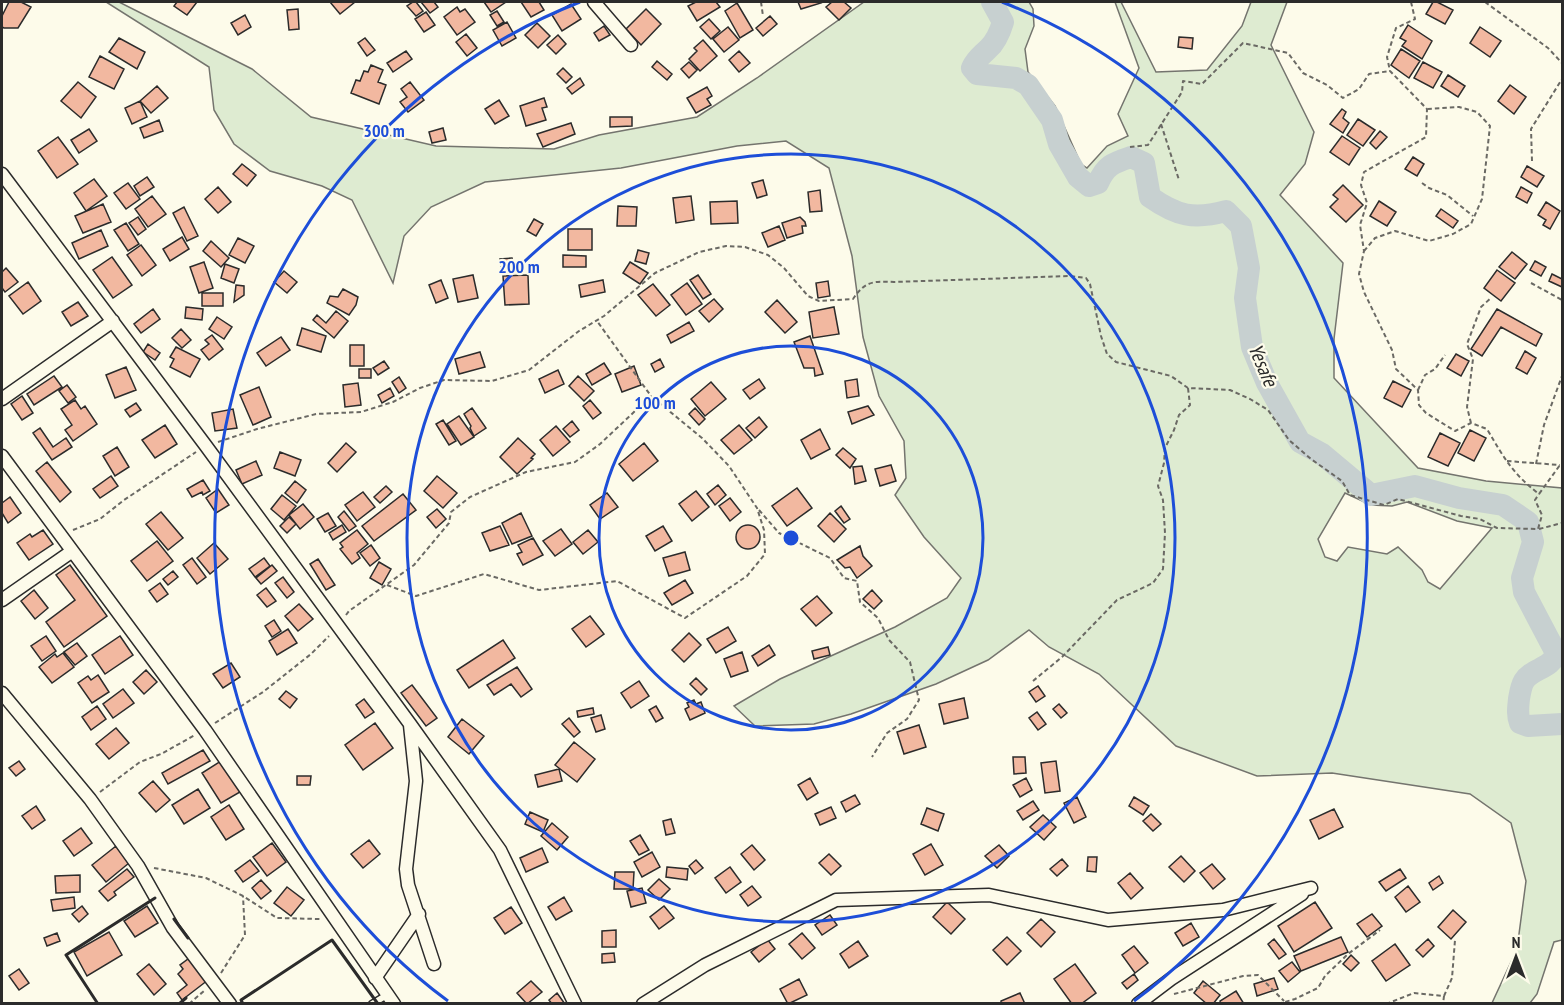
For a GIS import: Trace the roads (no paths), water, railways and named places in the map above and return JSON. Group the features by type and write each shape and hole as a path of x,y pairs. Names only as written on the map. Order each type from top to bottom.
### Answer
{"street":[{"path":"594,2 631,45"},
{"path":"2,174 340,627 500,850 575,1004"},
{"path":"2,399 112,321"},
{"path":"2,456 59,536 205,730 390,999"},
{"path":"2,600 71,552"},
{"path":"2,693 90,799 138,866 173,928 230,1004"},
{"path":"410,724 416,781 406,870 408,885 434,964"},
{"path":"643,1004 705,965 836,900 989,895 1108,920 1223,910 1311,888 1171,979 1138,1004"},
{"path":"375,978 419,914"}],"lane":[{"path":"372,1004 390,999"}],"waterway":[{"name":"Yesafe","path":"992,2 1003,22 991,46 972,68 977,74 1016,78 1028,85 1052,120 1059,144 1078,177 1089,186 1098,183 1104,172 1111,166 1131,157 1144,163 1150,197 1177,212 1195,216 1226,211 1241,226 1249,268 1245,298 1252,347 1267,383 1300,442 1322,454 1371,495 1415,486 1459,498 1503,505 1528,522 1533,542 1522,578 1524,592 1556,653 1550,662 1524,681 1521,687 1518,717 1520,723 1528,726 1562,724"}]}
